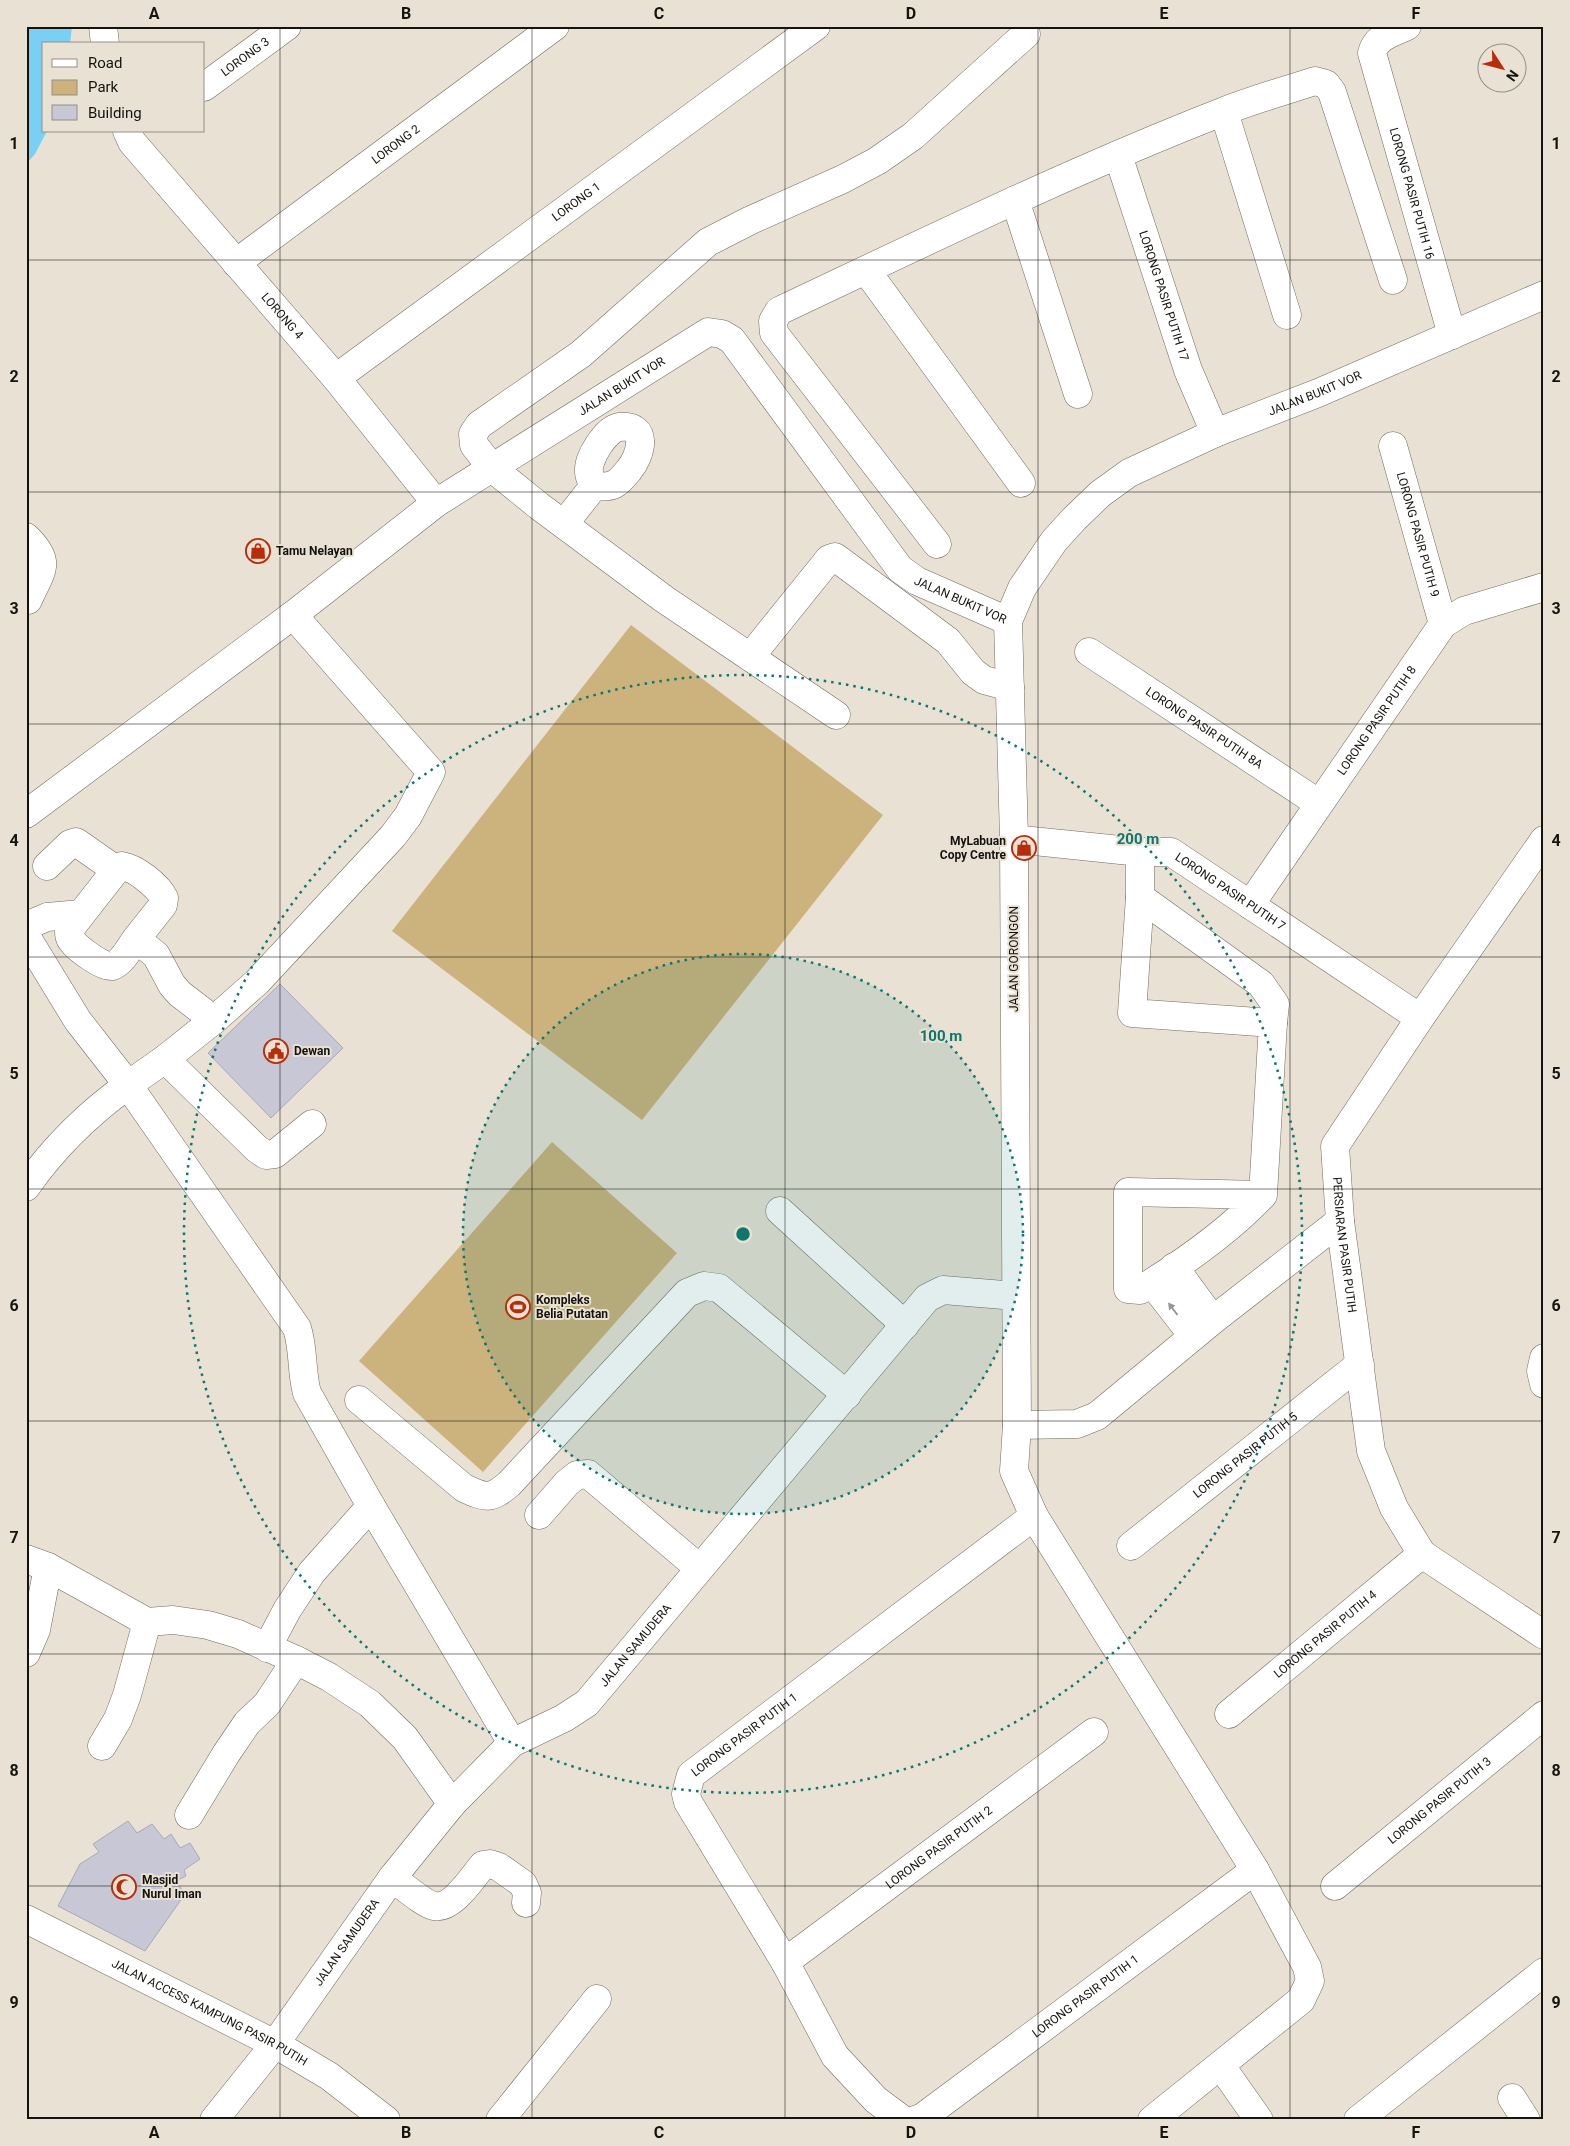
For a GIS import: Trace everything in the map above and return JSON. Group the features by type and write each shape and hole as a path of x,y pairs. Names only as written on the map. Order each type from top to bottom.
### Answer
{"street":[{"path":"103,26 105,42"},
{"name":"LORONG 3","path":"205,87 287,26"},
{"name":"LORONG 2","path":"236,263 555,26"},
{"name":"LORONG 1","path":"336,378 816,26"},
{"name":"LORONG PASIR PUTIH 16","path":"1407,26 1380,38 1374,45 1372,53 1452,335"},
{"path":"836,715 664,599 564,524 492,468 474,445 473,434 479,425 581,354 708,242 860,170 877,160 912,136 1026,34"},
{"path":"937,544 774,333 773,321 778,310 1015,200 1118,155 1224,112 1315,81 1326,84 1332,92 1393,280"},
{"path":"1224,112 1287,315"},
{"name":"LORONG 4","path":"135,135 236,263 336,378 436,503"},
{"name":"LORONG PASIR PUTIH 17","path":"1118,155 1188,370 1215,433"},
{"path":"1015,200 1078,394"},
{"path":"866,270 1021,483"},
{"name":"JALAN BUKIT VOR","path":"26,814 293,615 436,503 708,332 722,334 732,340 900,569 917,581 1008,622 1022,588 1054,541 1100,494 1129,473 1215,433 1318,393 1544,295"},
{"name":"LORONG PASIR PUTIH 9","path":"1393,446 1443,624"},
{"path":"564,524 594,486"},
{"path":"26,537 38,549 43,558 42,567 28,600"},
{"path":"750,657 829,559 835,557 948,641 972,672 984,680 1010,688"},
{"name":"LORONG PASIR PUTIH 8","path":"1250,905 1318,803 1443,624 1464,611 1544,587"},
{"path":"27,1182 62,1142 96,1108 165,1059 214,1020 257,982 379,852 408,816 432,772 293,615"},
{"name":"JALAN GORONGON","path":"1008,622 1014,839 1017,1425 1014,1470 1034,1516 1255,1870 1307,1967 1310,1981 1301,2000 1221,2066"},
{"name":"LORONG PASIR PUTIH 8A","path":"1088,652 1318,803"},
{"name":"LORONG PASIR PUTIH 7","path":"1014,839 1140,852 1171,852 1420,1018"},
{"name":"PERSIARAN PASIR PUTIH","path":"1544,840 1420,1018 1336,1146 1340,1221 1371,1451 1394,1508 1422,1554 1544,1635"},
{"path":"47,866 70,844 76,842 116,870"},
{"path":"1140,852 1140,897 1132,1013 1273,1023"},
{"path":"122,866 129,867 161,892 164,898 163,905 117,963 110,966 103,966 72,942 69,930 81,914 116,870 122,866"},
{"path":"1140,897 1261,984 1275,1004 1263,1194 1246,1212 1152,1283 1140,1290 1128,1289 1128,1192 1263,1194"},
{"path":"26,926 47,917 81,914"},
{"path":"26,936 78,1021 128,1085 297,1328 302,1346 303,1379 307,1393 371,1506 512,1743"},
{"path":"136,939 156,955 172,986 214,1020"},
{"path":"165,1059 257,1149 266,1155 275,1154 312,1124"},
{"path":"780,1212 905,1325"},
{"path":"1017,1425 1077,1424 1097,1416 1203,1328 1340,1221"},
{"path":"1174,1267 1203,1328"},
{"path":"1152,1283 1203,1328"},
{"path":"359,1400 464,1488 480,1495 494,1496 522,1471 687,1293 704,1286 719,1288 847,1395"},
{"name":"JALAN SAMUDERA","path":"214,2120 275,2044 392,1878 452,1804 512,1743 564,1718 587,1703 927,1298 943,1290 1016,1296"},
{"path":"1544,1358 1541,1371 1544,1384"},
{"name":"LORONG PASIR PUTIH 5","path":"1131,1546 1360,1364"},
{"path":"539,1515 566,1483 577,1474 588,1474 700,1568"},
{"path":"267,1648 312,1572 371,1506"},
{"name":"LORONG PASIR PUTIH 1","path":"902,2120 876,2100 835,2056 785,1962 688,1802 686,1794 691,1775 1034,1516"},
{"name":"LORONG PASIR PUTIH 4","path":"1229,1714 1422,1554"},
{"path":"26,1653 36,1630 37,1563 147,1622 173,1620 208,1625 238,1634 329,1677 370,1704 405,1738 452,1804"},
{"path":"102,1746 121,1711 147,1622"},
{"path":"189,1815 231,1746 247,1723 267,1704 296,1660"},
{"name":"LORONG PASIR PUTIH 3","path":"1335,1886 1544,1715"},
{"name":"LORONG PASIR PUTIH 2","path":"785,1962 1094,1732"},
{"path":"392,1878 433,1906 443,1907 451,1902 483,1865 490,1864 499,1867 523,1884 527,1893 526,1903"},
{"name":"LORONG PASIR PUTIH 1","path":"915,2120 923,2118 1255,1870"},
{"name":"JALAN ACCESS KAMPUNG PASIR PUTIH","path":"31,1929 275,2044 329,2076 386,2120"},
{"path":"1358,2120 1544,1972"},
{"path":"500,2120 597,1999"},
{"path":"1152,2120 1221,2066 1259,2120"}],"green space":[{"path":"631,625 883,815 642,1120 392,931"},
{"name":"Kompleks Belia Putatan","path":"552,1142 677,1253 483,1472 359,1361"}],"water":[{"path":"26,26 72,26 70,42 42,42 42,132 46,132 35,154 26,164"}],"building":[{"name":"Dewan","path":"280,984 343,1048 271,1118 208,1053"},
{"name":"Masjid Nurul Iman","path":"128,1821 137,1833 152,1824 164,1839 171,1834 180,1848 190,1843 200,1859 184,1870 186,1876 176,1881 185,1894 145,1951 58,1906 80,1864 99,1852 93,1844"}],"place":[{"name":"Tamu Nelayan","path":"258,551"},
{"name":"MyLabuan Copy Centre","path":"1024,848"},
{"name":"Dewan","path":"276,1051"},
{"name":"Kompleks Belia Putatan","path":"518,1307"},
{"name":"Masjid Nurul Iman","path":"124,1887"}]}
